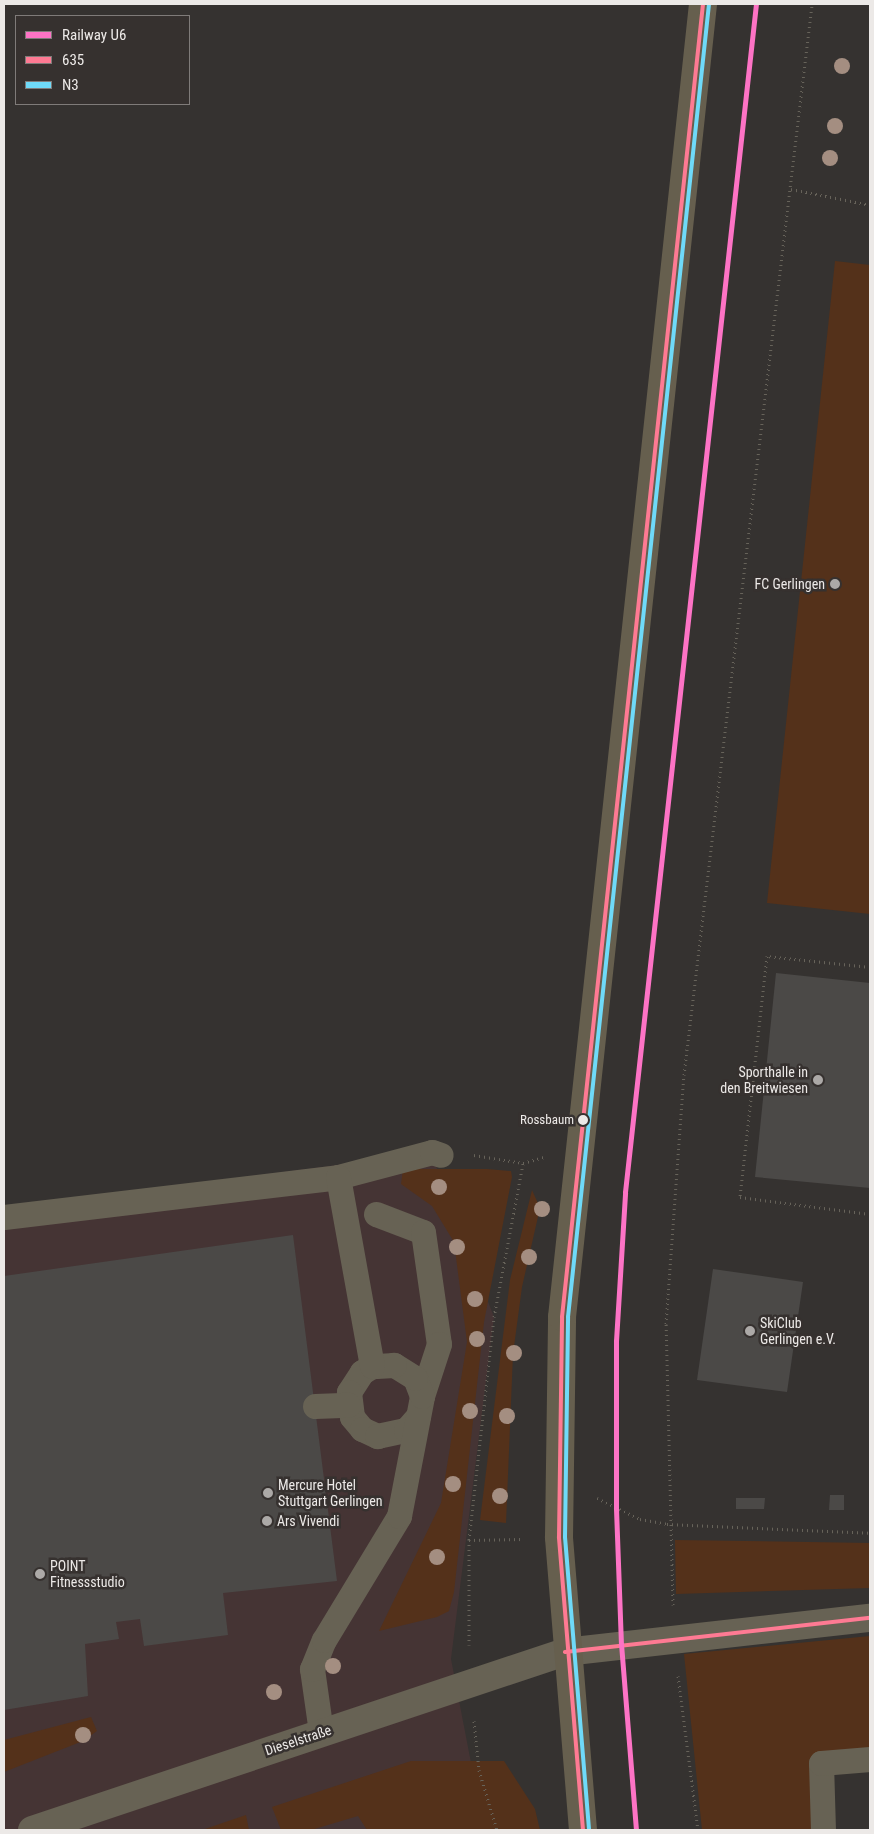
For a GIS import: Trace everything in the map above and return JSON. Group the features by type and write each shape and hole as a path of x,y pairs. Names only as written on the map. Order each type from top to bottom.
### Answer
{"main road":[{"path":"583,1830 565,1652 559,1538 562,1317 703,4"}],"street":[{"name":"Dieselstraße","path":"32,1830 565,1652 675,1638 870,1618"}],"lane":[{"path":"4,1217 338,1177 432,1152 441,1155"},
{"path":"338,1177 372,1366"},
{"path":"321,1732 312,1669 324,1640 399,1516 420,1406 439,1344 423,1232 376,1214"},
{"path":"394,1365 414,1378 420,1406 406,1430 377,1436 362,1429 348,1405 349,1392 362,1372 372,1366 394,1365"},
{"path":"315,1406 348,1405"},
{"path":"822,1830 821,1763 870,1759"}],"path":[{"path":"698,1830 681,1724 667,1524 666,1324 684,1075 812,4"},
{"path":"791,189 870,205"},
{"path":"870,967 767,956 740,1198 870,1214"},
{"path":"441,1155 491,1156 523,1163 547,1156"},
{"path":"469,1540 494,1317 523,1163"},
{"path":"667,1524 870,1533"}],"shaded area":[{"name":"FC Gerlingen","path":"835,261 870,265 870,914 767,903"},
{"path":"431,1153 494,1317 451,1659 484,1830 4,1830 4,1208"},
{"path":"403,1169 487,1169 511,1171 512,1177 484,1322 454,1592 449,1611 437,1617 379,1631 441,1503 467,1342 454,1242 432,1206 401,1184"},
{"path":"532,1190 540,1208 522,1287 513,1354 506,1523 480,1520 510,1280"},
{"path":"675,1540 870,1543 870,1588 676,1594"},
{"path":"870,1636 870,1759 821,1763 823,1830 702,1830 684,1654"},
{"path":"91,1717 97,1731 83,1741 4,1772 4,1740"},
{"path":"411,1761 504,1761 535,1809 540,1830 367,1830 358,1816 311,1830 281,1830 272,1807"},
{"path":"246,1815 249,1830 202,1830"}],"building":[{"name":"Sporthalle in den Breitwiesen","path":"776,973 870,983 870,1188 755,1177"},
{"path":"293,1235 337,1581 223,1593 228,1635 144,1646 140,1619 116,1622 119,1639 85,1644 88,1696 4,1710 4,1276"},
{"name":"SkiClub Gerlingen e.V.","path":"713,1269 803,1282 787,1392 697,1380"},
{"path":"830,1495 844,1495 844,1510 829,1510"},
{"path":"736,1498 765,1498 764,1509 736,1509"}],"rail line":[{"name":"U6","path":"636,1830 621,1645 616,1507 616,1341 625,1192 756,4"}],"transit line":[{"name":"635","path":"583,1830 559,1537 562,1317 703,4"},
{"name":"N3","path":"589,1829 565,1537 568,1317 709,5"},
{"name":"635","path":"565,1652 870,1618"}],"place":[{"name":"FC Gerlingen","path":"835,584"},
{"name":"Sporthalle in den Breitwiesen","path":"818,1080"},
{"name":"Rossbaum","path":"583,1120"},
{"name":"SkiClub Gerlingen e.V.","path":"750,1331"},
{"name":"Mercure Hotel Stuttgart Gerlingen","path":"268,1493"},
{"name":"Ars Vivendi","path":"267,1521"},
{"name":"POINT Fitnessstudio","path":"40,1574"}]}
